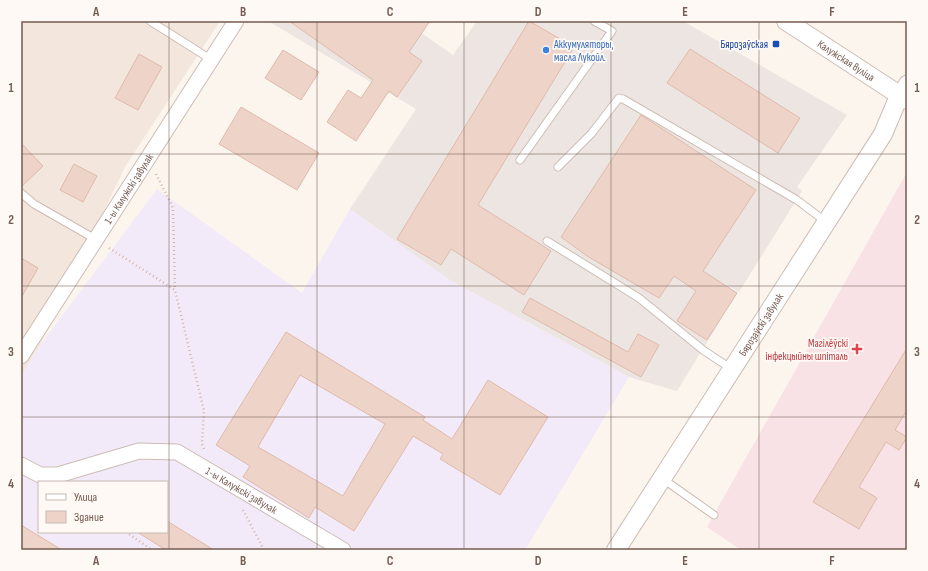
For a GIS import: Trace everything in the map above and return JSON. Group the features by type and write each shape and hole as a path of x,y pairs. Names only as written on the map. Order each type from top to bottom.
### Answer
{"street":[{"name":"1-ы Калужскі завулак","path":"23,349 97,240 236,21"},
{"name":"Калужская вуліца","path":"793,23 904,93"},
{"name":"Бярозаўскі завулак","path":"616,550 733,370 883,134 904,93"},
{"name":"1-ы Калужскі завулак","path":"21,465 40,475 58,475 139,451 177,452 343,550"}],"lane":[{"path":"150,21 212,60"},
{"path":"520,160 612,31 594,21"},
{"path":"558,167 591,134 619,98 797,200 826,222"},
{"path":"21,193 34,204 97,240"},
{"path":"547,241 639,298 703,350 733,370"},
{"path":"663,479 714,515"}],"path":[{"path":"148,159 173,208 175,290 204,412 202,444 212,472"},
{"path":"97,240 175,290"},
{"path":"242,509 264,550"},
{"path":"127,533 152,550"}],"shaded area":[{"path":"21,21 220,21 125,167 40,345 21,376"},
{"path":"268,21 404,21 453,55 477,21 683,21 847,115 797,187 802,191 739,292 721,282 737,293 677,391 629,377 451,281 350,209 416,109"},
{"name":"Магілёўскі інфекцыйны шпіталь","path":"907,172 907,550 741,550 707,527"},
{"path":"157,189 302,293 350,209 451,281 629,377 525,550 62,550 21,525 21,376 40,345"}],"building":[{"path":"289,21 430,21 409,52 422,61 397,97 389,91 356,141 327,122 348,90 361,98 373,80"},
{"path":"529,21 574,47 478,205 551,251 524,295 451,249 441,265 397,239"},
{"path":"690,49 800,118 778,153 667,83"},
{"path":"283,50 319,72 301,100 265,78"},
{"path":"139,54 162,67 138,110 115,98"},
{"path":"241,107 319,153 297,190 219,144"},
{"path":"641,115 756,190 703,271 737,293 707,340 677,321 696,291 674,276 659,298 587,256 561,237"},
{"path":"21,143 43,166 21,187"},
{"path":"74,164 97,176 83,202 60,190"},
{"path":"21,258 38,268 21,298"},
{"path":"530,298 628,352 638,334 659,345 641,377 522,312"},
{"path":"286,332 425,417 423,420 452,439 488,380 548,417 500,495 440,459 443,454 413,436 354,531 315,507 309,518 243,477 250,466 216,445","holes":["300,375 385,424 343,496 258,447"]},
{"path":"907,348 907,410 895,430 907,437 899,450 886,442 859,487 877,498 859,529 813,502"},
{"path":"168,522 214,550 166,550 139,533 168,533"},
{"path":"21,525 62,550 21,550"}],"place":[{"name":"Бярозаўская","path":"776,44"},
{"name":"Аккумуляторы, масла Лукойл.","path":"546,50"},
{"name":"Магілёўскі інфекцыйны шпіталь","path":"857,349"}]}
